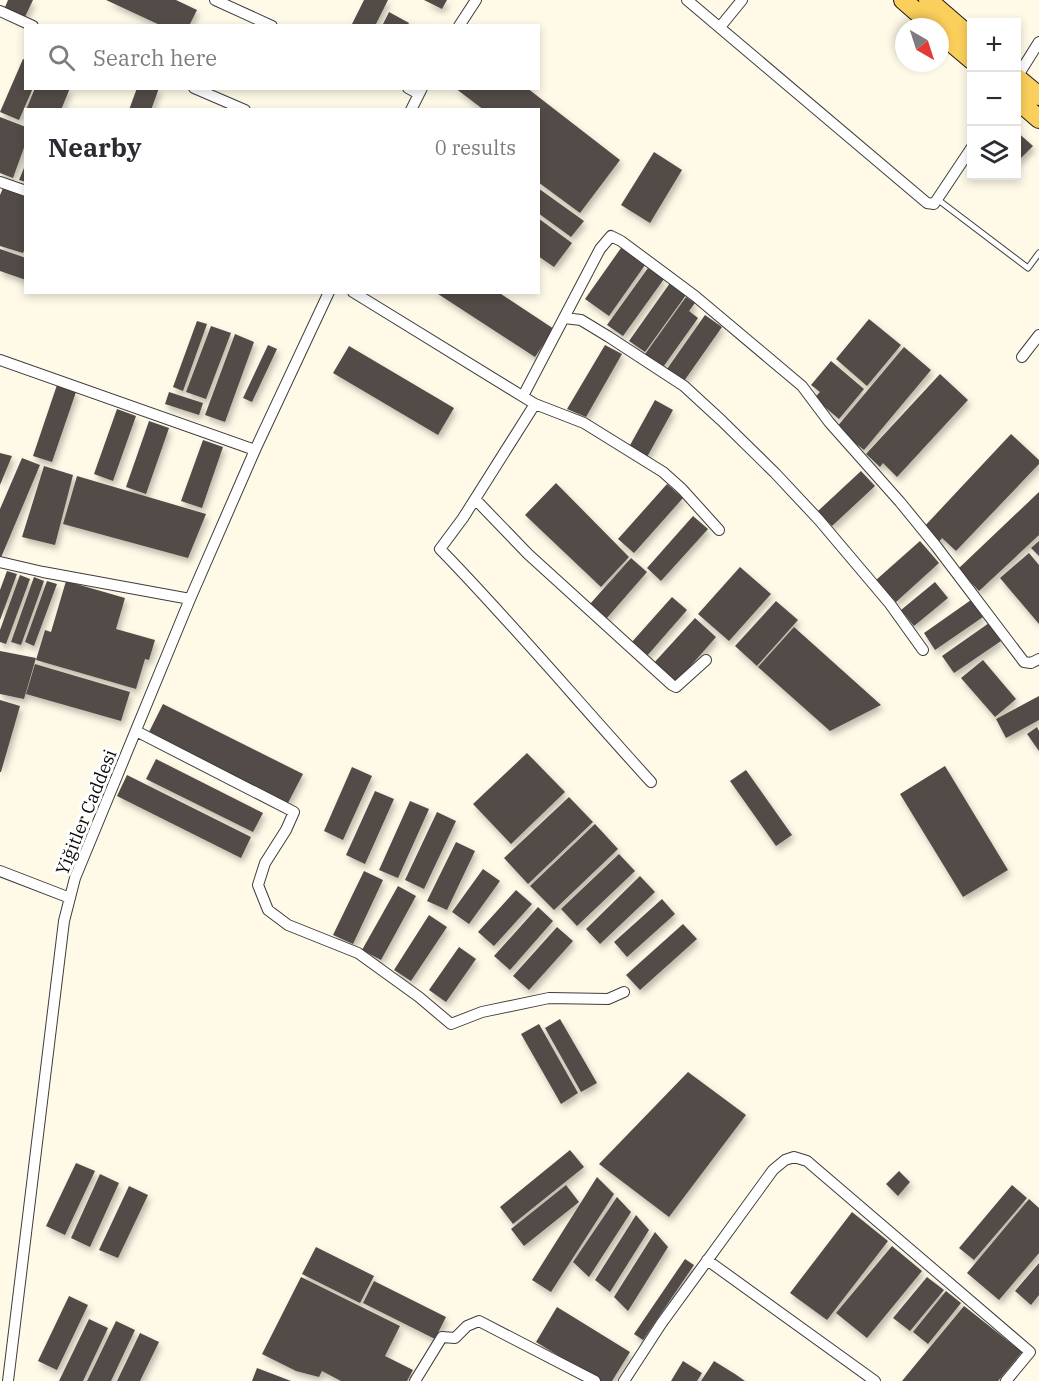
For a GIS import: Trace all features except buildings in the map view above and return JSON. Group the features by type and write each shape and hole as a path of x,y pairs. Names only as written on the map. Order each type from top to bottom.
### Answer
{"main road":[{"path":"903,0 924,18"},
{"path":"928,0 967,34"},
{"path":"949,41 967,56"},
{"path":"1021,80 1039,96"},
{"path":"1021,102 1039,118"}],"street":[{"path":"215,0 268,24"},
{"path":"460,24 476,0"},
{"path":"687,0 927,203 934,204 967,154"},
{"path":"720,27 742,0"},
{"path":"0,11 29,24"},
{"path":"1020,72 1039,42"},
{"path":"199,90 240,108"},
{"path":"412,108 420,91"},
{"path":"0,182 24,190"},
{"path":"523,396 600,249 611,236 621,241 695,296 802,386 829,422 936,546 1024,662 1031,663 1039,659"},
{"name":"Yiğitler Caddesi","path":"8,1381 64,921 75,878 190,599 327,294"},
{"path":"356,294 535,404 584,423 663,472 682,489 719,530"},
{"path":"564,318 580,320 626,348 684,386 721,420 775,472 819,520 890,604 923,650"},
{"path":"1022,357 1039,335"},
{"path":"0,360 255,450"},
{"path":"535,404 463,518 440,549 490,600 651,782"},
{"path":"475,499 528,554 672,685 676,687 706,660"},
{"path":"0,562 190,599"},
{"path":"136,731 294,812 286,830 265,863 258,885 268,910 288,925 358,953 419,997 451,1024 482,1012 549,998 608,999 624,992"},
{"path":"0,872 70,898"},
{"path":"624,1381 661,1324 773,1170 794,1156 807,1161 1030,1352 1006,1381"},
{"path":"707,1260 875,1381"},
{"path":"416,1381 442,1337 455,1338 467,1326 479,1321 595,1381"}],"lane":[{"path":"937,199 1028,268 1039,253"}]}
